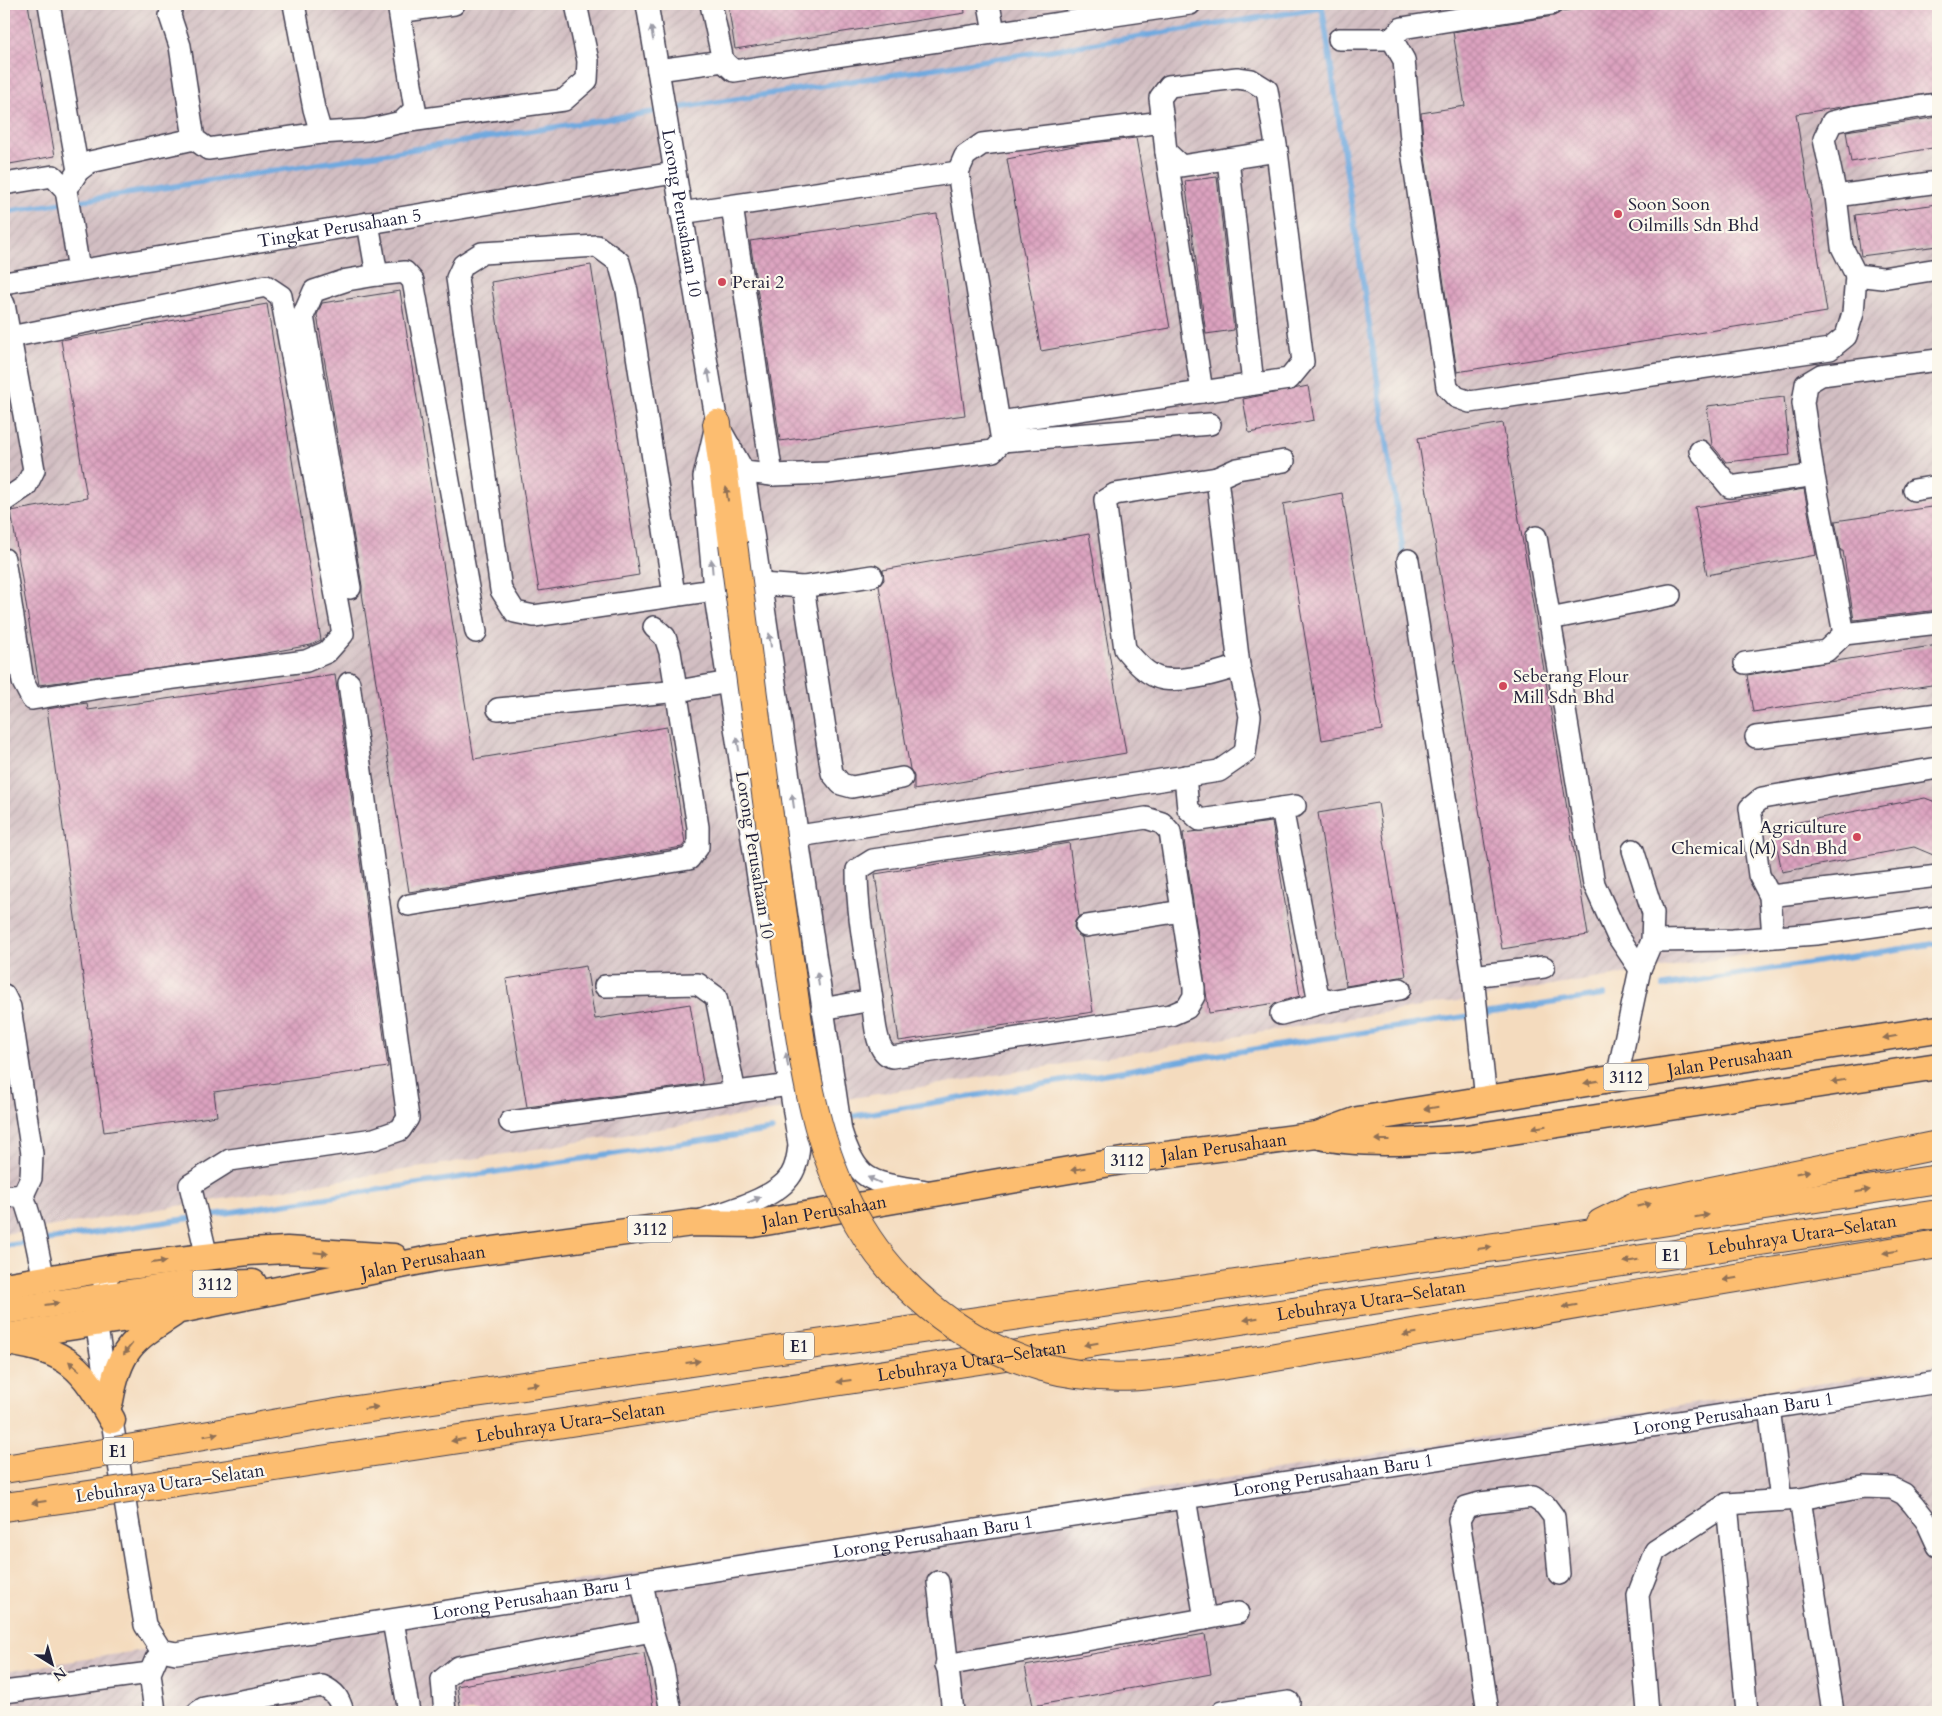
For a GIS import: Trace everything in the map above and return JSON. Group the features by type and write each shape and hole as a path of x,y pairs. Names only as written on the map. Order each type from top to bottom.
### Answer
{"highway":[{"path":"717,424 799,1026 816,1114 826,1151 849,1207 896,1275 923,1302 979,1339 1046,1368 1104,1378 1151,1376 1290,1355 1938,1244"},
{"path":"1585,1234 1610,1217 1633,1207 1938,1146"},
{"name":"Lebuhraya Utara–Selatan","path":"4,1469 342,1412 1585,1234 1938,1179"},
{"name":"Lebuhraya Utara–Selatan","path":"4,1508 1938,1214"}],"main road":[{"name":"Jalan Perusahaan","path":"4,1311 180,1310 331,1281 435,1258 692,1223 753,1224 939,1194 1128,1160 1317,1135 1358,1120 1938,1029"},
{"name":"Jalan Perusahaan","path":"1317,1135 1348,1140 1466,1138 1938,1066"},
{"path":"1647,1074 1653,1109"},
{"path":"4,1286 43,1274 111,1268 205,1247 287,1250 340,1255 435,1258"},
{"name":"Jalan Perusahaan","path":"4,1337 182,1285 331,1281"},
{"path":"111,1411 115,1372 130,1346 144,1333 180,1310"},
{"path":"4,1341 40,1348 58,1354 70,1362 94,1388 111,1411"}],"street":[{"path":"49,4 78,171"},
{"path":"172,4 170,16 180,46 194,138 208,148 321,133 367,130 402,122 564,100 587,80 588,61 576,4"},
{"path":"294,4 314,109 321,133"},
{"path":"400,4 414,109 402,122"},
{"path":"400,4 405,11 454,4"},
{"name":"Lorong Perusahaan 10","path":"647,4 717,424 744,472 841,1130 852,1161 864,1176 881,1183 939,1194"},
{"path":"710,4 723,61 734,71 1190,4"},
{"path":"989,4 994,32"},
{"path":"1339,39 1392,39 1402,28 1552,4"},
{"path":"1392,39 1404,60 1412,152 1447,387 1456,397 1470,402 1830,349 1846,336 1852,314 1856,275 1842,248 1836,196 1824,139 1832,122 1938,104"},
{"path":"658,70 723,61"},
{"path":"1000,432 1202,392 1289,379 1303,362 1277,151 1266,90 1251,80 1237,78 1170,86 1160,98 1166,152 1202,392"},
{"path":"744,472 772,475 828,473 993,450 1000,432 958,172 965,156 982,144 1163,122"},
{"path":"67,193 78,171 90,162 194,138"},
{"path":"1166,152 1181,166 1277,151"},
{"path":"1228,159 1253,384"},
{"name":"Tingkat Perusahaan 5","path":"4,283 674,172"},
{"path":"681,213 958,172"},
{"path":"4,184 53,176 67,193 79,270"},
{"path":"1836,196 1938,182"},
{"path":"732,206 772,475"},
{"path":"368,223 377,275"},
{"path":"674,594 627,291 619,262 597,246 482,253 463,266 457,278 502,590 514,612 534,616 674,594 714,590"},
{"path":"1856,275 1882,278 1938,269"},
{"path":"350,588 303,316 314,291 347,280 405,272 413,281 476,632"},
{"path":"4,559 23,682 32,699 104,687 306,661 327,652 343,634 281,296 266,286 10,337"},
{"path":"4,304 34,470 26,486 4,501"},
{"path":"1844,634 1813,471 1803,403 1806,384 1821,374 1938,360"},
{"name":"Lorong Perusahaan 10","path":"692,1223 758,1199 781,1186 790,1176 800,1145 714,590 704,477 717,424"},
{"path":"1000,432 1210,424"},
{"path":"1700,451 1730,487 1802,477 1813,471"},
{"path":"1239,666 1207,676 1162,680 1138,665 1125,649 1105,500 1114,494 1217,478 1237,469 1284,462"},
{"path":"799,836 1219,771 1245,753 1250,716 1239,666 1217,478"},
{"path":"1914,490 1938,486"},
{"path":"1536,537 1594,884 1617,934 1640,969"},
{"path":"1408,560 1473,976 1486,1100"},
{"path":"761,584 803,587 872,576"},
{"path":"803,587 832,773 842,784 852,787 902,778"},
{"path":"1550,620 1670,595"},
{"path":"1746,663 1826,652 1844,634 1938,623"},
{"path":"409,905 689,859 698,846 698,826 678,691 665,637 654,627"},
{"path":"498,710 678,691 729,682"},
{"path":"205,1247 190,1185 230,1160 374,1139 400,1130 408,1118 349,683"},
{"path":"1756,737 1938,714"},
{"path":"1773,937 1770,896 1759,875 1750,808 1762,798 1938,768"},
{"path":"1185,776 1188,809 1200,820 1289,807 1318,997 1329,1001"},
{"path":"1146,818 1162,823 1170,832 1194,996 1187,1008 1182,1012 892,1057 885,1054 880,1046 872,1000 864,936 857,907 857,870 873,860 1146,818"},
{"path":"1617,1078 1640,969 1652,941 1653,912 1634,850"},
{"path":"1770,896 1938,876"},
{"path":"1086,926 1182,910"},
{"path":"1652,941 1816,934 1938,917"},
{"path":"1473,976 1544,967"},
{"path":"605,986 698,984 716,998 735,1092"},
{"path":"1281,1014 1329,1001 1400,989"},
{"path":"4,994 10,1007 32,1154 31,1178 13,1196 33,1227 43,1274"},
{"path":"822,1009 872,1000"},
{"path":"510,1122 790,1085"},
{"path":"111,1268 98,1309 111,1411 145,1625 161,1650 150,1673 155,1712"},
{"name":"Lorong Perusahaan Baru 1","path":"161,1650 176,1653 393,1621 1938,1382"},
{"path":"1769,1408 1790,1499 1833,1712"},
{"path":"1648,1712 1638,1595 1655,1551 1727,1504 1790,1499 1863,1487 1892,1488 1904,1494 1913,1504 1927,1522 1938,1546"},
{"path":"1488,1712 1459,1520 1466,1508 1480,1503 1533,1497 1545,1505 1554,1517 1559,1574"},
{"path":"1185,1498 1205,1619"},
{"path":"1727,1504 1747,1712"},
{"path":"938,1582 942,1601 946,1664 953,1712"},
{"path":"642,1583 652,1631 663,1668 671,1712"},
{"path":"946,1664 1238,1614"},
{"path":"393,1621 409,1712"},
{"path":"446,1712 442,1680 458,1667 652,1631"},
{"path":"4,1692 150,1673"},
{"path":"198,1712 204,1708 322,1686 333,1691 340,1701 343,1712"},
{"path":"1222,1712 1289,1702"}],"shaded area":[{"name":"Perai 2","path":"4,4 1938,4 1938,924 4,1234"},
{"path":"1938,1365 1938,1712 4,1712 4,1672"}],"building":[{"path":"4,4 28,4 55,156 4,165"},
{"path":"728,4 964,4 965,13 735,49"},
{"name":"Soon Soon Oilmills Sdn Bhd","path":"1604,4 1938,4 1938,92 1796,114 1827,312 1457,372 1424,150 1421,113 1465,106 1453,32 1554,16 1562,11"},
{"path":"1938,117 1938,147 1851,162 1846,131"},
{"path":"1136,138 1170,328 1041,351 1007,159 1084,144"},
{"path":"1217,177 1234,330 1206,334 1185,181"},
{"path":"1938,204 1938,246 1861,256 1855,215"},
{"path":"937,214 965,415 780,441 750,241"},
{"path":"591,265 639,575 539,591 491,282"},
{"path":"400,291 474,759 667,727 685,843 682,847 409,892 362,586 317,315 322,303"},
{"path":"267,304 321,640 311,645 250,656 39,685 11,511 87,498 61,340"},
{"path":"1308,386 1314,420 1249,433 1243,399"},
{"path":"1784,397 1790,455 1726,462 1712,445 1707,406"},
{"name":"Seberang Flour Mill Sdn Bhd","path":"1503,423 1588,935 1502,949 1418,438"},
{"path":"1804,489 1816,555 1707,575 1695,507"},
{"path":"1342,493 1382,730 1322,740 1283,504"},
{"path":"1938,506 1938,610 1854,620 1843,551 1841,551 1835,521"},
{"path":"1089,534 1126,753 914,790 914,776 910,769 879,586 884,580 883,570"},
{"path":"1938,645 1938,684 1753,712 1747,675"},
{"path":"335,675 388,1067 214,1092 217,1116 104,1132 47,709 87,703 88,710"},
{"name":"Agriculture Chemical (M) Sdn Bhd","path":"1925,798 1938,803 1938,857 1914,847 1782,872 1773,827"},
{"path":"1378,803 1406,976 1346,986 1318,813"},
{"path":"1272,822 1300,996 1276,1003 1209,1013 1183,833"},
{"path":"1069,843 1079,916 1075,921 1074,927 1077,934 1082,938 1093,1012 899,1041 875,874"},
{"path":"586,966 595,1019 690,1004 703,1084 527,1107 506,979"},
{"path":"1205,1634 1211,1674 1033,1706 1025,1666"},
{"path":"644,1653 654,1712 461,1712 457,1686"}],"waterway":[{"path":"1322,6 1404,558"},
{"path":"73,202 1322,8"},
{"path":"4,212 63,203"},
{"path":"1663,986 1938,943"},
{"path":"854,1116 1223,1054 1604,995"},
{"path":"40,1241 772,1130"},
{"path":"4,1246 31,1242"}],"place":[{"name":"Soon Soon Oilmills Sdn Bhd","path":"1618,214"},
{"name":"Perai 2","path":"722,282"},
{"name":"Seberang Flour Mill Sdn Bhd","path":"1503,686"},
{"name":"Agriculture Chemical (M) Sdn Bhd","path":"1857,837"}]}
